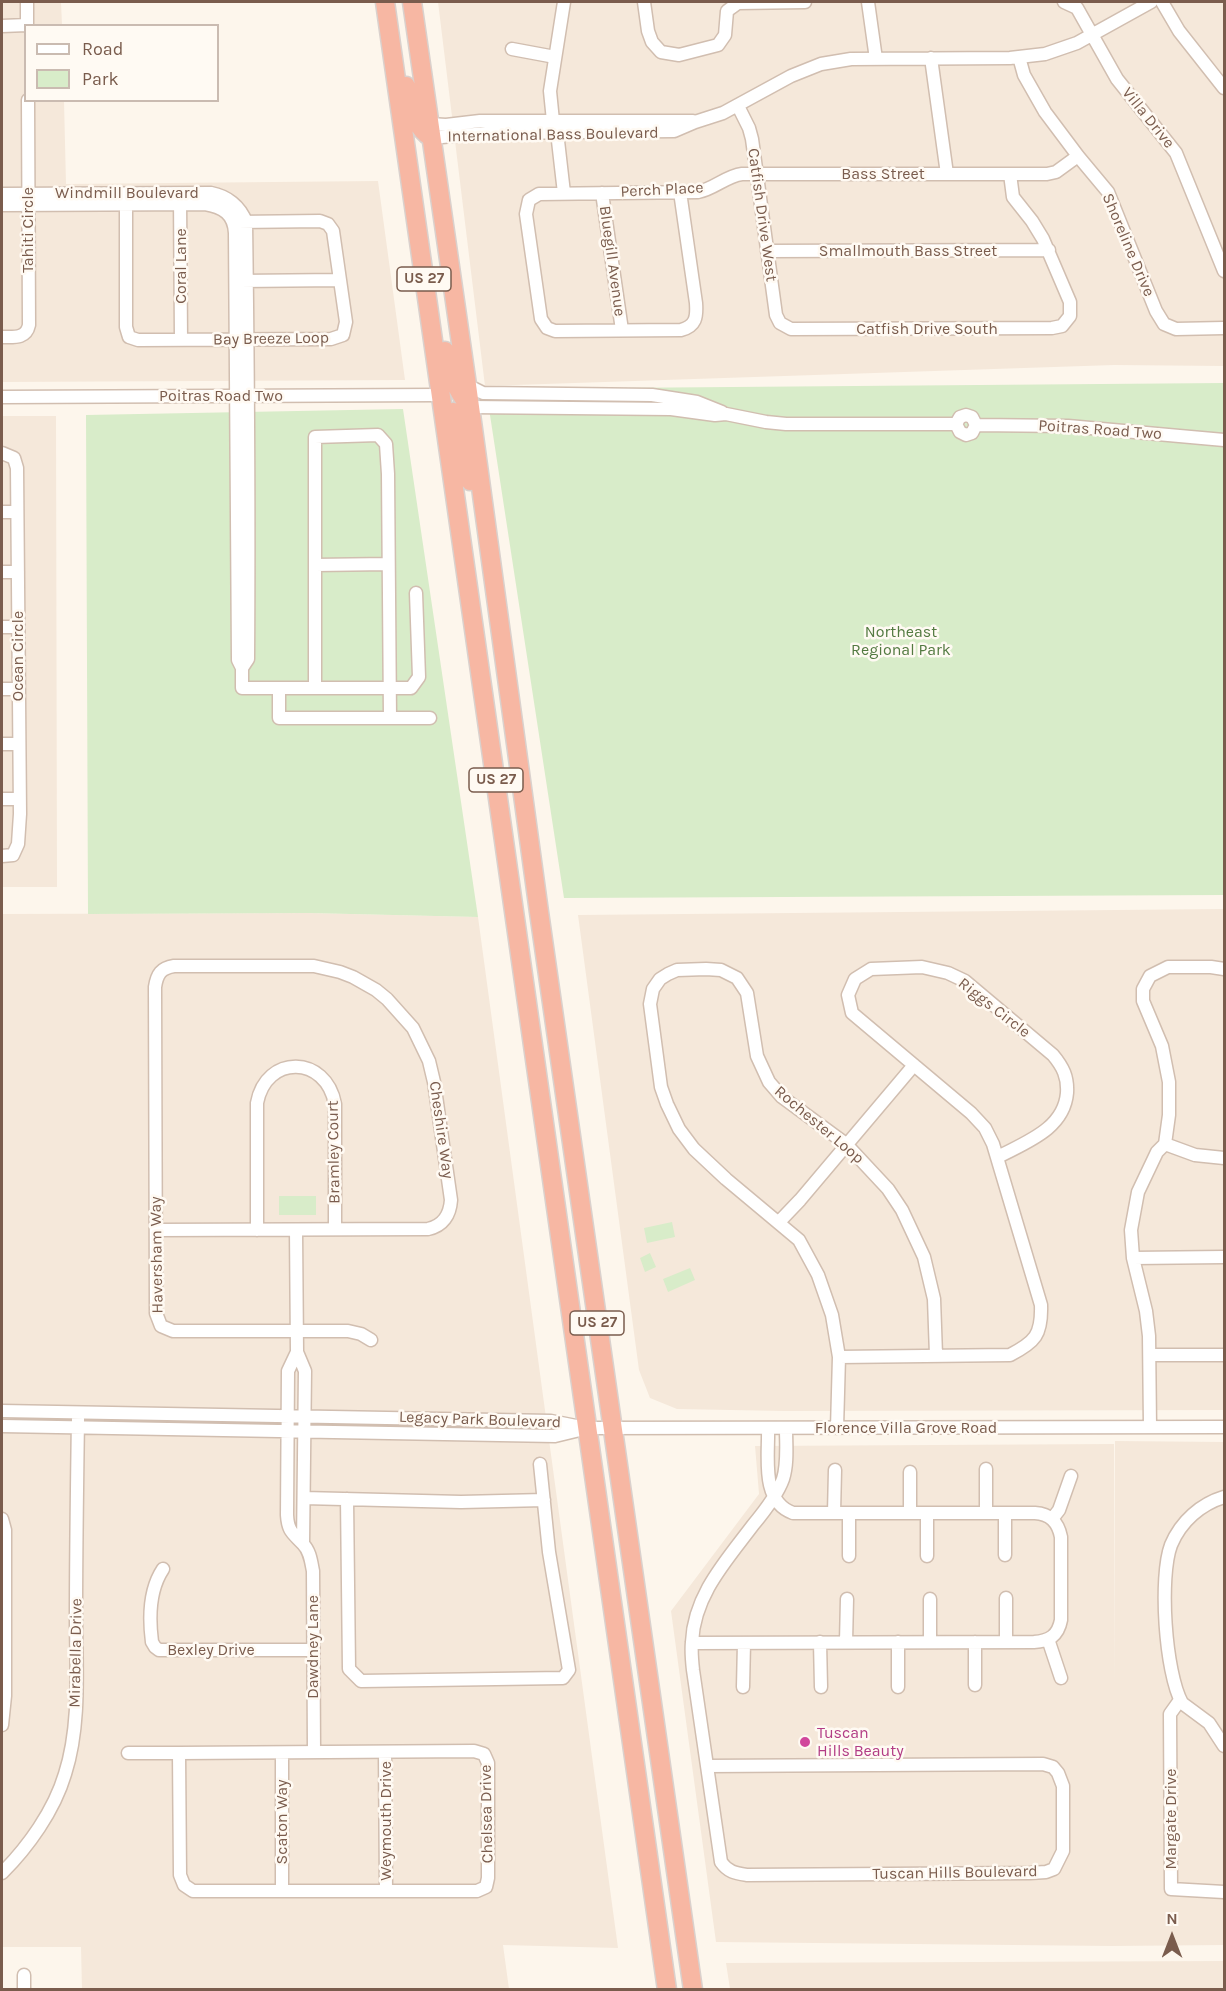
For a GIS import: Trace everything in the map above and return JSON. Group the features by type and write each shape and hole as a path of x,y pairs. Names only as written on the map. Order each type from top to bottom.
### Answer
{"highway":[{"name":"US 27","path":"385,2 667,1989"},
{"path":"391,2 400,58 414,112 423,133 431,131"},
{"name":"US 27","path":"412,2 541,931 693,1989"},
{"path":"414,209 424,230 434,300 448,368 454,384 470,407"},
{"path":"440,395 448,403 455,421 471,483 485,575 495,593"},
{"path":"495,771 503,795 512,852 526,915 532,928 541,931"},
{"path":"664,1966 668,1967 675,1977 678,1989"}],"street":[{"path":"27,2 27,24"},
{"path":"564,2 550,87 564,193"},
{"path":"644,2 652,42 661,52 679,55 718,45 725,35 727,11 738,3 805,2"},
{"path":"868,2 876,58"},
{"name":"Villa Drive","path":"1064,2 1077,8 1127,93 1176,153 1224,271"},
{"name":"International Bass Boulevard","path":"431,131 476,133 555,127 665,132 678,130 694,122 717,116 791,76 813,67 844,60 1019,57 1061,50 1151,2"},
{"path":"1162,2 1179,31 1224,87"},
{"path":"2,26 24,25"},
{"path":"512,49 555,57"},
{"name":"Shoreline Drive","path":"1019,57 1024,75 1046,112 1108,192 1156,311 1164,324 1176,328 1224,328"},
{"path":"931,58 946,174"},
{"name":"Tahiti Circle","path":"2,337 21,336 28,328 28,102"},
{"name":"Catfish Drive West","path":"738,106 751,134 776,315 783,326"},
{"name":"Bass Street","path":"757,174 1052,173 1078,156"},
{"name":"Perch Place","path":"621,330 555,331 547,328 541,319 526,214 529,200 539,194 704,191 737,175 757,174"},
{"path":"1010,174 1013,197 1032,221 1049,250"},
{"path":"621,330 681,330 689,327 695,321 696,303 680,192"},
{"name":"Bluegill Avenue","path":"602,193 621,330"},
{"name":"Windmill Boulevard","path":"2,194 28,199 180,199 219,207 240,222"},
{"name":"Windmill Boulevard","path":"2,205 28,199"},
{"name":"Bay Breeze Loop","path":"126,199 127,334 131,339 331,339 343,335 346,322 333,231 328,224 320,222 240,222"},
{"name":"Coral Lane","path":"180,199 181,340"},
{"path":"240,222 243,598 238,660 242,668 242,688 411,688 419,677 416,593"},
{"name":"Smallmouth Bass Street","path":"767,251 1049,250"},
{"name":"Catfish Drive South","path":"783,326 795,330 1052,328 1062,326 1068,320 1071,312 1070,302 1049,250"},
{"path":"241,281 340,280"},
{"name":"Poitras Road Two","path":"467,385 483,393 664,396 698,402 726,414"},
{"name":"Poitras Road Two","path":"2,397 440,395"},
{"name":"Poitras Road Two","path":"470,407 663,408 715,415 726,414 757,421 786,424 956,424 960,417 966,415 972,417 976,425 1068,426 1224,440"},
{"path":"315,688 315,437 378,435 387,444 390,718"},
{"name":"Ocean Circle","path":"2,453 14,458 17,468 19,744 18,844 13,855 2,856"},
{"path":"2,512 17,512"},
{"path":"315,565 388,564"},
{"path":"2,572 18,572"},
{"path":"2,627 18,627"},
{"path":"279,688 279,718 430,718"},
{"path":"2,689 18,689"},
{"path":"2,744 19,744"},
{"path":"2,799 19,799"},
{"name":"Cheshire Way","path":"156,1230 428,1229 441,1224 449,1213 451,1200 434,1082 425,1050 413,1028 397,1008 376,990 353,977 327,968 302,965 174,966 166,967 160,972"},
{"name":"Riggs Circle","path":"839,1357 1010,1356 1031,1344 1042,1323 1041,1305 993,1144 978,1119 852,1013 848,995 855,979 871,969 922,967 948,973 965,981 1053,1055 1062,1067 1067,1082 1066,1104 1059,1118 1048,1129 998,1157"},
{"path":"1150,1427 1151,1355 1146,1311 1133,1258 1131,1230 1136,1200 1157,1152 1165,1144 1169,1105 1168,1074 1162,1046 1143,1001 1144,986 1150,976 1168,967 1224,969"},
{"name":"Rochester Loop","path":"837,1428 839,1357 832,1315 818,1275 800,1240 700,1156 686,1140 667,1104 657,1059 650,1005 657,982 668,974 677,970 706,969 729,972 737,978 747,993 757,1056 769,1083 782,1097 846,1144 888,1189 902,1210 924,1257 934,1299 936,1355"},
{"name":"Haversham Way","path":"160,972 155,987 157,1320 161,1326 174,1331 348,1331 362,1334 370,1340"},
{"path":"779,1222 914,1065"},
{"name":"Bramley Court","path":"257,1230 257,1103 263,1085 275,1072 291,1067 301,1067 318,1073 325,1079 333,1095 336,1229"},
{"path":"1165,1144 1196,1155 1224,1158"},
{"path":"296,1230 297,1352"},
{"path":"1133,1258 1224,1257"},
{"name":"Dawdney Lane","path":"297,1352 288,1371 287,1521 292,1534 303,1544 310,1555 313,1571 314,1752"},
{"name":"Dawdney Lane","path":"297,1352 304,1371 303,1544"},
{"path":"1151,1355 1224,1355"},
{"name":"Legacy Park Boulevard","path":"2,1412 551,1421 588,1428"},
{"name":"Mirabella Drive","path":"2,1873 15,1860 47,1816 65,1776 74,1735 78,1412"},
{"name":"Legacy Park Boulevard","path":"2,1426 555,1436 588,1428"},
{"name":"Florence Villa Grove Road","path":"588,1428 1224,1427"},
{"path":"692,1643 1039,1642 1056,1634 1061,1620 1061,1537 1052,1519 1040,1513 793,1513 782,1508 772,1496 769,1484 768,1428"},
{"name":"Tuscan Hills Boulevard","path":"707,1766 1043,1764 1053,1767 1063,1786 1063,1851 1054,1869 1030,1873 747,1875 726,1869 721,1862 707,1766 693,1670 694,1623 707,1588 716,1573 762,1515 781,1484 785,1470 786,1428"},
{"path":"347,1499 349,1669 361,1681 563,1678 569,1670 549,1552 540,1464"},
{"path":"986,1469 986,1513"},
{"path":"834,1470 834,1513"},
{"path":"910,1472 910,1513"},
{"path":"1052,1519 1059,1510 1071,1476"},
{"path":"1224,1497 1208,1504 1188,1519 1175,1537 1166,1565 1166,1635 1173,1679 1182,1703 1209,1723 1224,1746"},
{"path":"304,1498 460,1502 544,1500"},
{"path":"849,1513 849,1556"},
{"path":"927,1513 927,1556"},
{"path":"1005,1513 1005,1555"},
{"path":"2,1519 5,1530 3,1554 5,1696 2,1725"},
{"name":"Bexley Drive","path":"163,1569 155,1584 151,1600 152,1642 159,1650 313,1650"},
{"path":"1006,1598 1006,1642"},
{"path":"846,1642 847,1599"},
{"path":"930,1599 930,1642"},
{"path":"1048,1639 1061,1678"},
{"path":"820,1642 821,1687"},
{"path":"898,1642 898,1687"},
{"path":"975,1642 975,1685"},
{"path":"743,1687 744,1643"},
{"name":"Margate Drive","path":"1180,1700 1170,1714 1171,1889 1224,1892"},
{"name":"Chelsea Drive","path":"128,1753 474,1751 484,1754 488,1763 488,1878 486,1887 477,1891 193,1891 183,1885 180,1875 179,1753"},
{"name":"Weymouth Drive","path":"385,1752 386,1891"},
{"name":"Scaton Way","path":"282,1753 282,1891"},
{"path":"24,1975 24,1989"}],"shaded area":[{"path":"2,2 61,2 62,24 24,24 24,102 64,102 66,184 378,181 405,380 2,382"},
{"path":"438,2 1224,2 1224,366 1114,365 485,386"},
{"path":"2,416 56,416 57,887 2,887"},
{"path":"1224,909 1224,1410 784,1411 677,1409 650,1398 639,1370 578,915"},
{"path":"308,913 478,917 618,1948 503,1945 509,1989 82,1990 81,1947 2,1947 2,914"},
{"path":"1115,1441 1224,1442 1224,1945 716,1942 671,1611 759,1494 755,1446 1114,1444 1114,1687"},
{"path":"1224,1961 1224,1990 730,1989 726,1963"}],"green space":[{"name":"Northeast Regional Park","path":"1224,383 1224,895 564,898 486,389"},
{"path":"403,409 478,917 308,913 88,914 86,415"},
{"path":"279,1196 316,1196 316,1215 279,1215"},
{"path":"672,1222 675,1237 647,1243 644,1228"},
{"path":"650,1253 656,1267 645,1272 640,1258"},
{"path":"690,1268 695,1280 668,1292 663,1279"}],"place":[{"name":"Tuscan Hills Beauty","path":"805,1742"}]}
